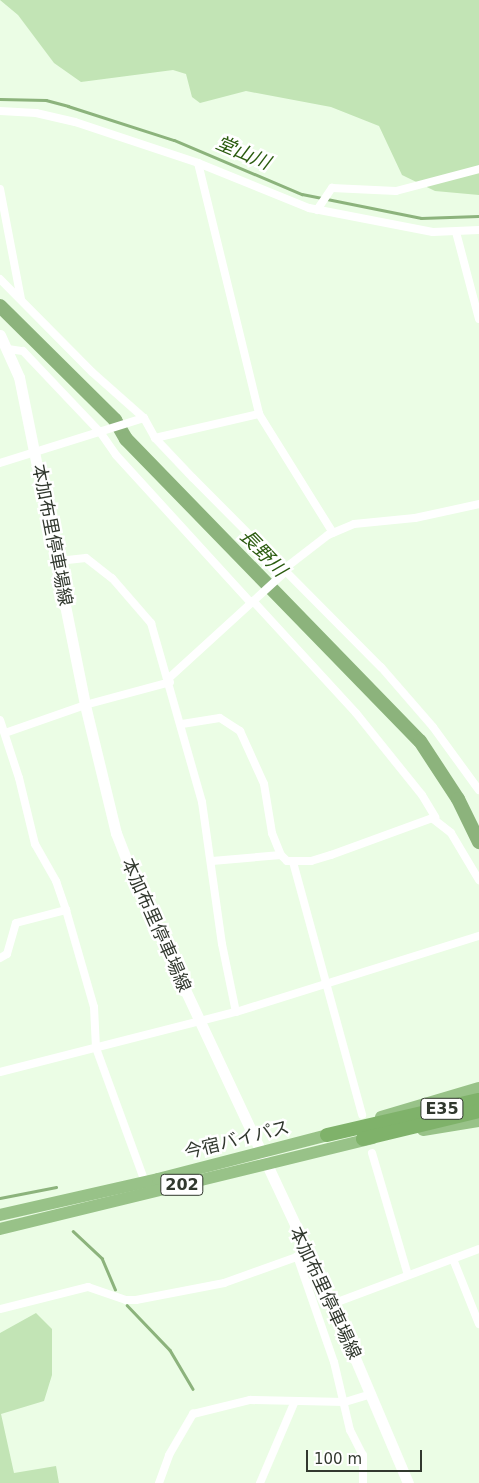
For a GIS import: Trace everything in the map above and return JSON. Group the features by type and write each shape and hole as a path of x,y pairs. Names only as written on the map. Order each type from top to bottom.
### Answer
{"highway":[{"name":"今宿バイパス","path":"0,1215 145,1182 327,1135 479,1088"},
{"name":"E35","path":"406,1124 479,1100"},
{"name":"E35","path":"406,1124 479,1111"},
{"name":"今宿バイパス","path":"0,1229 363,1139 479,1121"},
{"path":"327,1135 406,1124"},
{"path":"363,1139 406,1124"}],"main road":[{"name":"本加布里停車場線","path":"0,335 8,349 19,377 58,561 85,705 116,833 260,1152 303,1254 332,1304 372,1394 408,1483"}],"street":[{"path":"0,112 52,116 198,163 274,196 316,210 398,227 456,232 479,230"},
{"path":"198,163 260,414 332,533"},
{"path":"316,210 332,188 396,191 479,169"},
{"path":"0,190 21,299"},
{"path":"456,232 479,319"},
{"path":"0,279 140,420 155,438 408,697 479,790"},
{"path":"8,349 23,351 101,431 116,455 356,712 422,795 434,817 432,818"},
{"path":"155,438 260,414"},
{"path":"0,463 35,450 140,420"},
{"path":"4,738 85,705 170,680 285,571 332,533 354,524 415,518 479,504"},
{"path":"58,561 86,558 112,578 151,623 170,680 202,802 212,861 222,944 236,1012"},
{"path":"182,724 216,717 225,719 240,731 264,784 272,833 280,855"},
{"path":"0,720 35,844 56,880 66,910 94,1007 96,1048 145,1182"},
{"path":"212,861 280,855 293,862 331,855 432,818"},
{"path":"432,818 452,833 479,880"},
{"path":"293,862 362,1115"},
{"path":"0,958 7,954 16,923 66,910"},
{"path":"0,1072 236,1012 479,936"},
{"path":"372,1153 408,1275"},
{"path":"332,1304 479,1249"},
{"path":"0,1309 88,1287 126,1300 136,1300 224,1283 303,1254 345,1402 350,1430 365,1465 363,1483"},
{"path":"453,1259 479,1324"},
{"path":"159,1483 169,1455 193,1414 250,1400 345,1402 372,1394"},
{"path":"260,1483 295,1401"}],"green space":[{"path":"0,0 479,0 479,195 435,191 402,175 379,126 331,107 246,91 200,103 192,97 186,74 173,70 81,82 54,63 18,15"},
{"path":"36,1313 52,1329 52,1375 44,1401 1,1414 14,1473 56,1466 59,1483 0,1483 0,1333"}],"waterway":[{"name":"堂山川","path":"0,99 46,100 68,106 174,140 302,194 322,198"},
{"name":"堂山川","path":"327,199 421,218 479,216"},
{"name":"長野川","path":"0,306 115,420 126,439 420,741 458,799 479,842"},
{"path":"0,1198 56,1187"},
{"path":"73,1231 102,1258 115,1289"},
{"path":"127,1305 170,1350 193,1389"}]}
